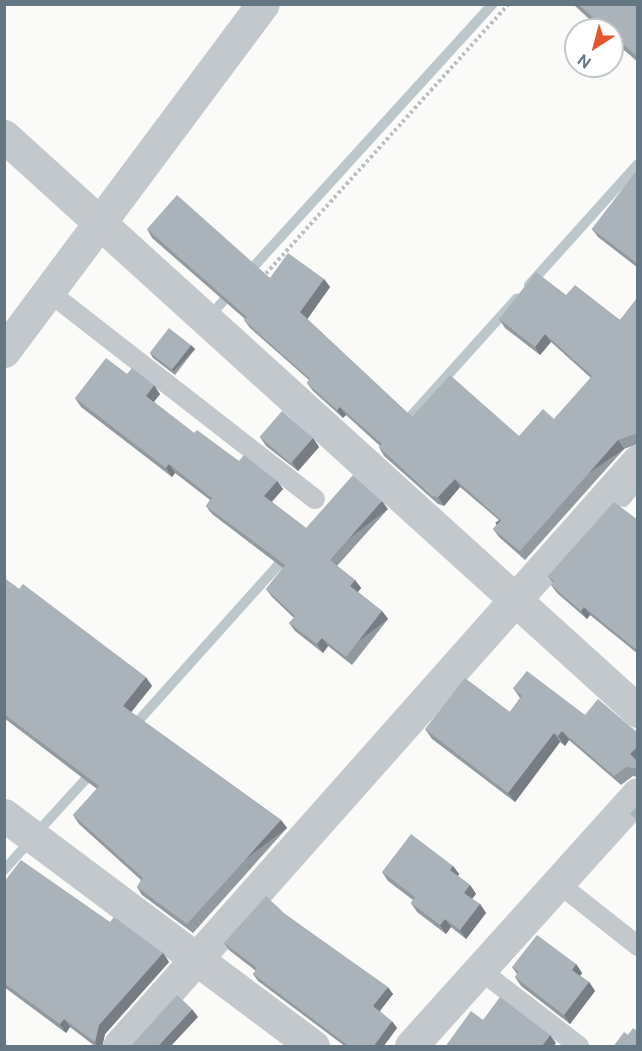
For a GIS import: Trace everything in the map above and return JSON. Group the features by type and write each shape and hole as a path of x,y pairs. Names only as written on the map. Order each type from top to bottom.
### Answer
{"street":[{"path":"4,351 263,4"},
{"path":"4,136 638,711"},
{"path":"119,1047 513,599 638,461"},
{"path":"411,1047 638,795"},
{"path":"4,815 313,1047"}],"lane":[{"path":"49,292 315,499"},
{"path":"558,883 638,946"},
{"path":"480,970 579,1047"}],"path":[{"path":"256,285 509,4"}],"building":[{"path":"578,4 638,4 638,57 624,45 624,18 594,18"},
{"path":"638,169 638,264 592,229"},
{"path":"177,195 270,278 288,253 324,279 300,312 412,417 450,375 519,436 543,409 554,419 592,376 545,334 535,347 499,319 536,272 566,295 575,285 620,320 638,297 638,432 618,440 520,551 493,529 501,520 455,479 438,497 432,496 379,447 382,444 340,407 337,410 307,383 310,379 244,320 247,317 147,229"},
{"path":"169,328 191,345 172,370 150,352"},
{"path":"106,358 127,374 132,368 154,385 146,396 194,433 197,430 239,461 244,455 277,481 264,496 306,528 353,475 382,501 330,560 355,580 350,586 382,611 346,657 322,638 317,644 289,623 295,616 266,589 285,565 206,506 212,498 169,464 166,468 75,398"},
{"path":"282,411 313,438 291,464 260,437"},
{"path":"614,502 638,520 638,651 584,607 581,611 551,585 554,581 548,576"},
{"path":"4,578 19,589 23,584 146,677 123,706 281,820 187,924 137,887 143,878 73,815 99,786 4,714"},
{"path":"527,671 585,715 598,699 638,733 638,746 630,754 638,762 638,769 626,767 614,776 562,731 558,736 554,733 508,793 425,729 465,678 510,712 522,696 513,688"},
{"path":"638,805 638,821 630,814"},
{"path":"411,834 453,866 450,870 470,885 464,893 480,904 460,930 445,919 440,925 411,903 415,897 382,872"},
{"path":"21,860 110,922 114,917 163,953 99,1025 95,1042 64,1019 60,1024 4,983 4,882"},
{"path":"266,896 285,914 388,987 373,1006 392,1021 373,1047 350,1047 253,974 257,968 224,943"},
{"path":"537,935 576,964 572,970 589,982 564,1015 515,977 519,972 512,967"},
{"path":"177,995 192,1009 159,1047 130,1047"},
{"path":"500,997 550,1035 541,1047 445,1047 471,1011 483,1020"},
{"path":"633,1028 638,1032 638,1047 613,1047 624,1032 628,1035"}],"waterway":[{"path":"246,275 493,4"},
{"path":"529,285 638,164"},
{"path":"218,307 232,291"},
{"path":"401,427 517,298"},
{"path":"624,502 638,486"},
{"path":"132,728 288,554"},
{"path":"43,826 93,771"},
{"path":"4,870 25,847"}]}
